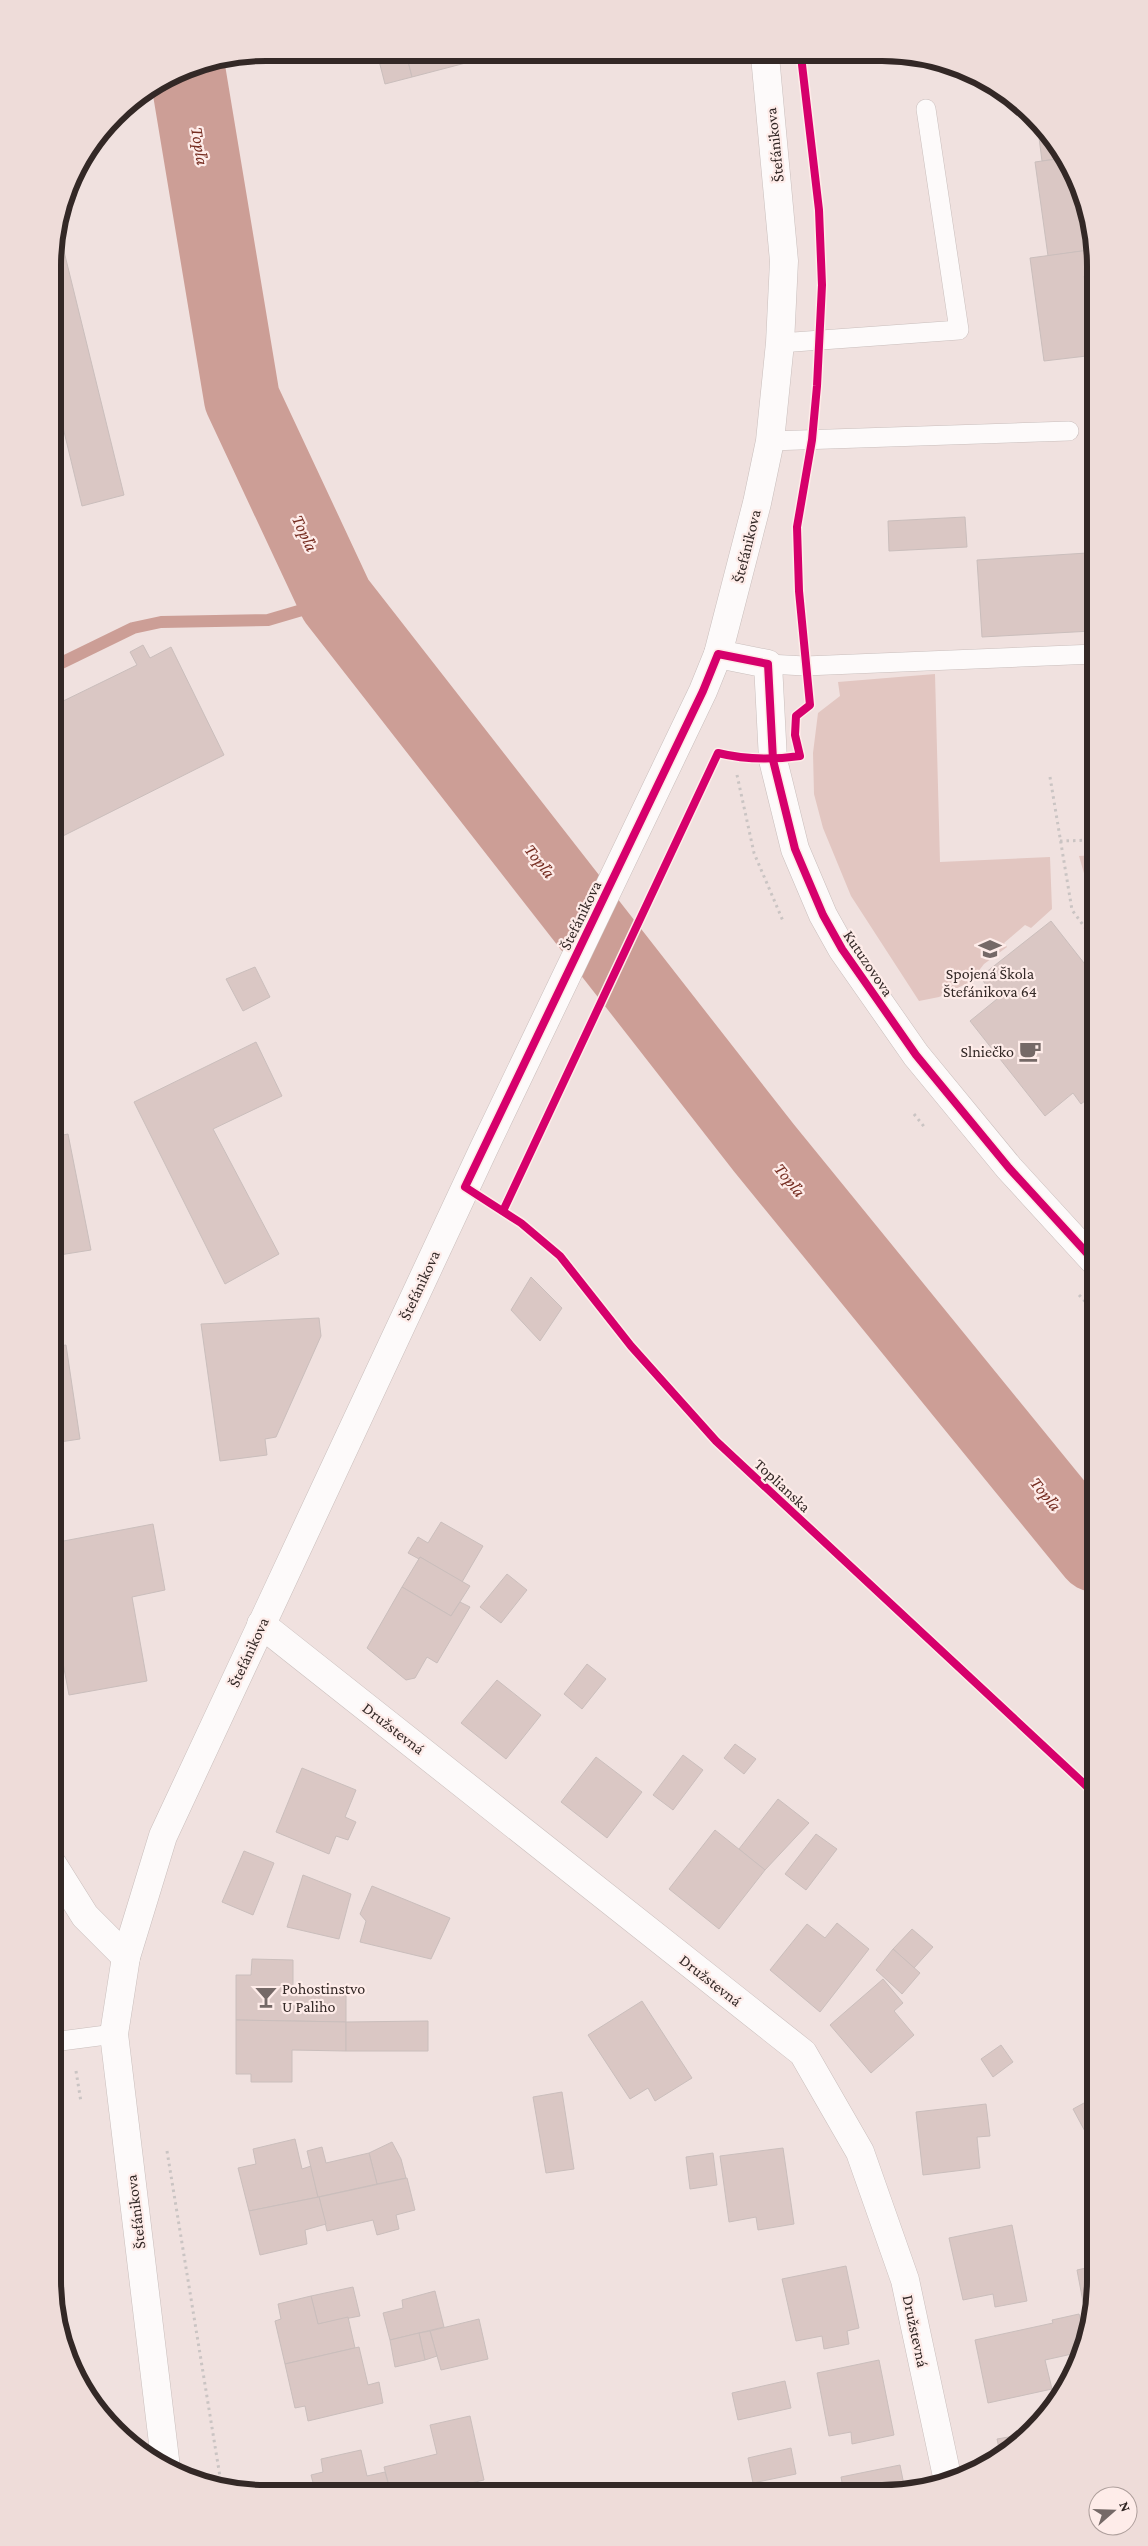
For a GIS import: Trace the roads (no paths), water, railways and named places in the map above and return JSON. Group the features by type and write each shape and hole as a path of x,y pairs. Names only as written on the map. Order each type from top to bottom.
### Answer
{"street":[{"name":"Štefánikova","path":"165,2457 114,2034 126,1957 163,1836 484,1148 703,691 718,654 757,503 770,440 780,343 784,262 766,61"},
{"path":"718,654 768,664"},
{"name":"Kutuzovova","path":"768,664 773,760 795,849 823,915 842,949 916,1056 1008,1168 1087,1253"},
{"name":"Družstevná","path":"261,1624 804,2054 860,2152 905,2280 947,2474"},
{"path":"61,1877 86,1916 126,1957"}],"lane":[{"path":"780,343 959,330 926,109"},
{"path":"770,440 1069,431"},
{"path":"768,664 805,666 1087,654"},
{"path":"61,2041 114,2034"}],"waterway":[{"name":"Topľa","path":"188,77 242,399 336,600 764,1148 1087,1544"},
{"path":"61,663 133,628 161,622 268,620 336,600"}],"place":[{"name":"Spojená Škola Štefánikova 64","path":"990,949"},
{"name":"Slniečko","path":"1030,1051"},
{"name":"Pohostinstvo U Paliho","path":"266,1997"}]}
